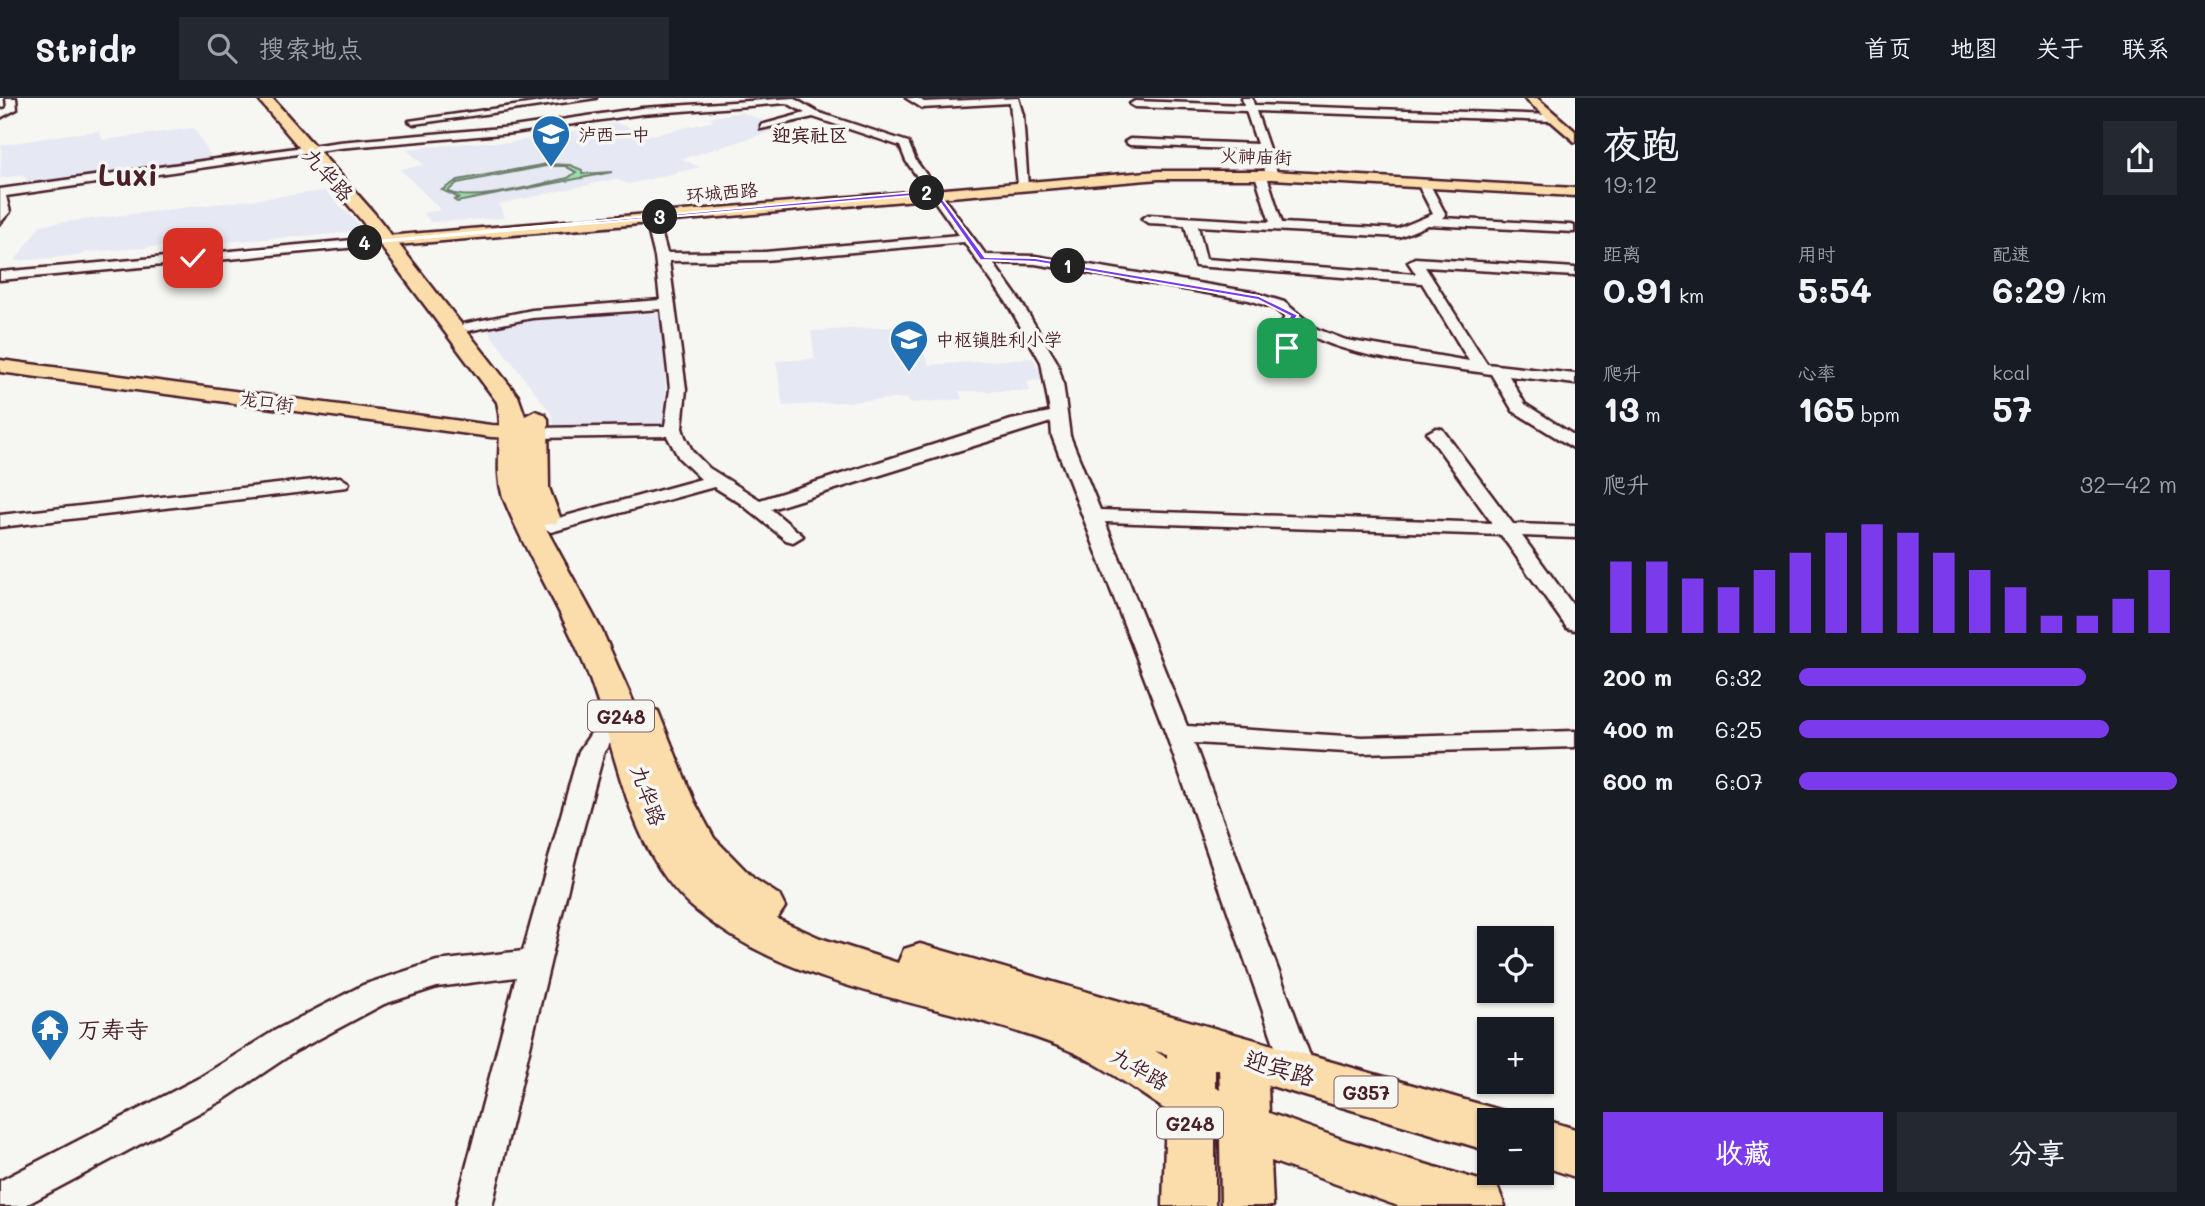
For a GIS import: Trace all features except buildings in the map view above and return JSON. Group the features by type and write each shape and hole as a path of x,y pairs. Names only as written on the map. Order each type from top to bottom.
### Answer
{"highway":[{"name":"九华路","path":"264,98 312,148 468,327 535,411 524,432 511,475 521,507 582,624 619,711 657,820 677,862 711,898 732,914 809,953 1076,1032 1190,1097"},
{"name":"九华路","path":"274,98 312,148"},
{"name":"九华路","path":"392,240 509,401 524,432 538,503 629,675 685,823 701,853 730,884 769,910 820,933 1191,1041"},
{"name":"迎宾路","path":"1191,1041 1477,1124"},
{"name":"G248","path":"1188,1206 1191,1041"},
{"name":"G248","path":"1243,1056 1247,1206"},
{"name":"G248","path":"1190,1097 1245,1125"},
{"path":"1245,1125 1331,1160 1479,1206"},
{"path":"1554,1147 1575,1153"}],"main road":[{"path":"1530,98 1575,138"},
{"name":"火神庙街","path":"936,192 1159,175 1267,175 1575,192"},
{"name":"环城西路","path":"392,240 936,192"},
{"name":"龙口街","path":"0,366 524,432"}],"street":[{"path":"0,115 12,108 11,98"},
{"path":"427,137 414,121 591,98"},
{"path":"629,98 639,111"},
{"path":"911,98 922,105 1013,99 1024,185"},
{"path":"0,219 4,212 0,192 312,148 513,130 639,111 786,99 813,114 901,142 911,161 983,258 1044,351 1055,383 1061,436 1178,734 1300,1072"},
{"path":"1135,104 1248,103 1553,118"},
{"path":"1248,103 1262,147 1277,226"},
{"path":"765,127 813,114"},
{"path":"1130,142 1262,147"},
{"path":"1406,242 1426,221 1438,217 1441,213 1423,183"},
{"path":"1273,211 1286,211"},
{"path":"651,217 662,257 678,389 674,431 685,454 716,481 793,536"},
{"path":"1149,219 1277,226 1406,242 1575,272"},
{"path":"1426,221 1570,229"},
{"path":"1191,222 1200,263 1425,279"},
{"path":"662,257 765,256 968,238"},
{"path":"0,276 392,240"},
{"path":"1406,242 1425,279 1519,407 1575,444"},
{"path":"983,258 1035,260 1252,296 1279,305 1312,332 1333,341 1489,369 1575,379"},
{"path":"468,327 533,314 666,304"},
{"path":"1289,373 1286,327 1294,315"},
{"path":"756,507 1017,424 1057,415"},
{"path":"524,432 674,431"},
{"path":"1436,433 1575,622"},
{"path":"551,526 716,481"},
{"path":"0,522 340,483"},
{"path":"1094,516 1575,532"},
{"path":"474,1206 535,962 592,751 619,711"},
{"path":"1178,734 1362,745 1575,740"},
{"path":"0,1200 211,1089 285,1041 374,994 437,974 535,962"}],"shaded area":[{"name":"泸西一中","path":"741,112 769,123 758,127 774,131 681,159 700,167 629,184 615,179 499,204 504,218 431,222 423,213 441,210 400,169 424,165 406,149 481,142 508,143 616,123 653,135 714,121 708,118"},
{"path":"194,128 212,158 27,184 24,175 0,178 2,145 103,131 99,132 103,140"},
{"path":"325,191 363,229 333,234 86,252 83,255 15,261 40,225"},
{"path":"662,313 667,425 565,429 555,427 551,413 484,326 531,317"},
{"name":"中枢镇胜利小学","path":"911,326 929,365 1033,358 1045,380 1027,381 1030,391 959,391 962,399 910,403 907,398 783,406 776,361 815,359 811,331"}],"green space":[{"path":"547,164 570,165 582,170 582,174 612,172 457,202 454,200 459,198 442,190 458,180","holes":["546,166 565,166 576,172 568,178 524,188 472,196 448,191 457,183"]}],"place":[{"name":"泸西一中","path":"551,168"},
{"name":"中枢镇胜利小学","path":"909,373"},
{"name":"万寿寺","path":"50,1062"}],"district":[{"name":"迎宾社区","path":"810,134"},
{"name":"Luxi","path":"128,174"}],"route":[{"path":"193,258 936,192 983,258 1035,260 1259,298 1279,305 1294,315 1286,327 1287,348"}]}
